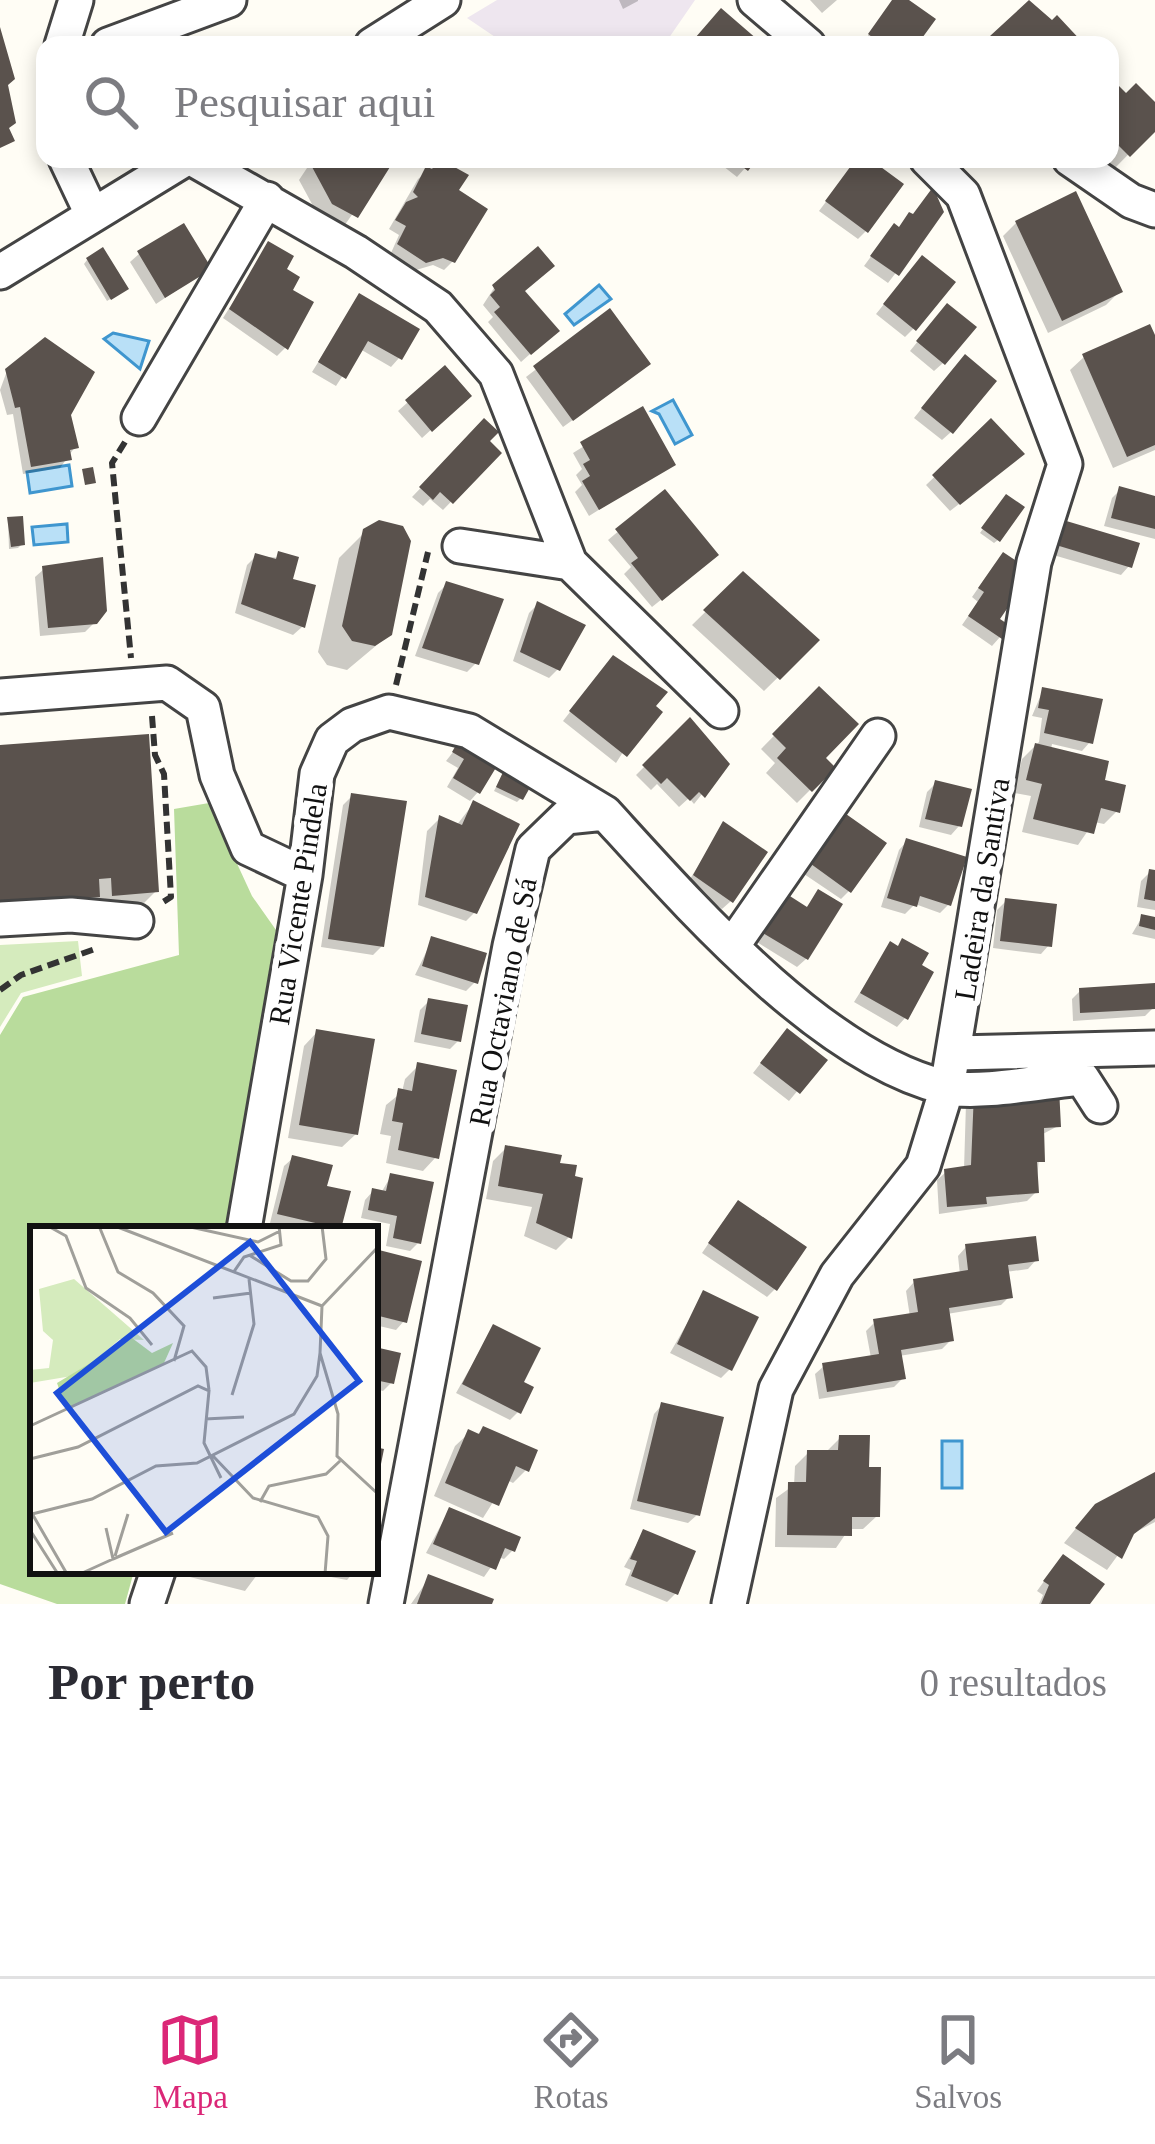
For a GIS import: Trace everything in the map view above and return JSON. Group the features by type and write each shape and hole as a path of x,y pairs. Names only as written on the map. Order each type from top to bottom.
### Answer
{"street":[{"path":"65,36 76,0"},
{"path":"132,36 230,0"},
{"path":"385,36 442,0"},
{"path":"755,0 797,36"},
{"path":"70,168 92,214"},
{"path":"0,272 173,168"},
{"path":"207,168 267,199 438,308 496,374 570,563 721,711"},
{"name":"Ladeira da Santiva","path":"729,1604 776,1388 837,1275 923,1166 947,1088 1034,562 1065,464 963,195 936,168"},
{"path":"1083,168 1131,201 1155,210"},
{"path":"139,418 267,199"},
{"path":"444,550 570,563"},
{"path":"0,696 167,683 203,708 217,776 248,848 305,875"},
{"name":"Rua Vicente Pindela","path":"245,1226 305,875 317,774 332,740 352,725 389,712 469,731 605,813"},
{"path":"733,945 878,736"},
{"path":"605,813 733,945 851,1048 947,1088 1082,1078 1100,1106"},
{"name":"Rua Octaviano de Sá","path":"386,1604 533,849 566,818 605,813"},
{"path":"0,919 71,915 136,921"},
{"path":"956,1053 1155,1048"},
{"path":"147,1604 157,1574"}],"path":[{"path":"134,686 112,463 139,418"},
{"path":"395,686 444,550"},
{"path":"153,736 164,774 172,897"},
{"path":"0,990 21,976 86,955 136,921"}],"shaded area":[{"path":"497,0 695,0 670,36 494,36 467,18"}],"green space":[{"path":"209,803 252,896 276,930 227,1226 30,1226 30,1574 133,1574 125,1604 57,1604 0,1584 0,1035 23,997 179,955 174,809"},
{"path":"78,941 82,976 21,993 0,1027 0,945"}],"water":[{"path":"599,285 611,299 574,325 565,314"},
{"path":"113,333 149,341 140,369 104,339"},
{"path":"673,400 692,435 675,444 659,414 652,411"},
{"path":"69,465 72,486 30,493 27,472"},
{"path":"67,524 68,542 34,545 32,527"},
{"path":"942,1441 962,1441 962,1488 942,1488"}],"building":[{"path":"892,0 909,0 936,19 924,36 868,34"},
{"path":"1029,0 1052,20 1057,15 1077,36 990,36"},
{"path":"721,8 753,36 697,36"},
{"path":"0,27 15,79 8,85 16,123 9,128 15,141 0,148"},
{"path":"1136,83 1155,102 1155,132 1130,157 1119,146 1119,86 1126,93"},
{"path":"313,168 389,168 358,218 332,204"},
{"path":"425,168 456,168 469,175 459,190 488,209 455,263 443,258 426,263 397,244 406,226 395,220 406,202 418,197 413,192"},
{"path":"849,168 882,168 904,184 868,233 825,201"},
{"path":"933,187 944,212 899,276 870,256 894,223 899,227"},
{"path":"1076,191 1123,292 1062,321 1015,221"},
{"path":"184,223 212,269 165,298 137,251"},
{"path":"268,241 294,256 287,269 300,277 293,290 314,302 288,350 229,309"},
{"path":"538,246 555,266 525,291 560,331 531,355 494,312 500,307 490,295 495,290 492,285"},
{"path":"103,247 129,289 111,300 86,258"},
{"path":"922,255 956,282 916,331 883,304"},
{"path":"359,293 420,329 402,360 368,341 346,379 318,362"},
{"path":"947,303 977,327 945,365 916,341"},
{"path":"610,308 651,364 573,421 533,366"},
{"path":"1150,324 1155,335 1155,445 1127,457 1082,354"},
{"path":"45,337 95,372 71,415 79,448 70,450 72,460 31,467 20,407 15,408 5,369"},
{"path":"965,354 997,381 953,434 921,408"},
{"path":"445,365 472,396 432,432 405,400"},
{"path":"643,406 676,465 599,510 582,481 590,476 583,464 590,460 580,442"},
{"path":"484,418 499,432 490,441 502,453 453,504 440,492 433,500 419,487"},
{"path":"991,418 1025,454 960,505 932,475"},
{"path":"93,467 96,483 85,485 82,469"},
{"path":"1119,486 1155,496 1155,529 1111,518"},
{"path":"665,489 719,555 662,601 631,563 638,558 615,529"},
{"path":"1006,494 1025,507 1000,542 981,528"},
{"path":"23,516 25,545 11,547 7,517"},
{"path":"1053,517 1140,543 1132,568 1056,545"},
{"path":"379,520 403,526 411,541 392,635 375,646 352,641 342,626 363,529"},
{"path":"278,551 299,557 293,579 316,585 305,628 241,604 255,553 276,559"},
{"path":"1003,552 1024,566 1013,581 1022,587 1000,619 1012,627 1002,639 968,616 984,592 978,588"},
{"path":"103,557 107,611 97,624 48,628 42,566"},
{"path":"743,571 820,640 780,680 703,610"},
{"path":"446,581 504,599 479,665 422,648"},
{"path":"537,601 586,625 560,671 520,652"},
{"path":"613,655 668,692 656,706 663,712 627,757 569,711"},
{"path":"819,686 859,724 826,758 836,768 812,792 777,758 786,748 772,734"},
{"path":"1042,687 1103,699 1093,744 1044,733 1049,710 1038,708"},
{"path":"690,717 730,764 705,798 699,792 690,801 667,778 661,784 642,765"},
{"path":"149,734 159,892 112,896 111,878 99,879 100,897 0,904 0,745"},
{"path":"460,738 500,761 480,794 453,778 464,759 452,752"},
{"path":"1035,743 1109,761 1105,780 1126,785 1120,813 1101,808 1094,834 1033,819 1042,784 1026,780"},
{"path":"505,768 533,782 523,800 496,787"},
{"path":"935,780 972,789 962,827 925,819"},
{"path":"351,793 407,801 384,947 328,939"},
{"path":"473,800 520,824 477,914 425,897 439,815 462,825"},
{"path":"846,814 887,843 851,893 811,864"},
{"path":"723,821 768,852 733,903 693,875"},
{"path":"906,838 967,857 951,906 920,896 917,907 887,898"},
{"path":"1149,869 1155,870 1155,901 1144,899"},
{"path":"818,889 843,904 808,960 758,930 782,891 807,907"},
{"path":"1005,898 1057,904 1052,947 1000,941"},
{"path":"1141,914 1155,917 1155,930 1139,926"},
{"path":"431,936 487,953 478,984 422,966"},
{"path":"902,938 929,953 922,965 934,972 908,1020 860,993 890,941 898,946"},
{"path":"1155,983 1155,1009 1080,1013 1079,988"},
{"path":"428,998 468,1005 461,1042 421,1034"},
{"path":"787,1028 828,1060 800,1094 760,1063"},
{"path":"316,1029 375,1039 358,1135 299,1125"},
{"path":"417,1062 457,1070 439,1159 398,1150 403,1123 392,1121 398,1088 412,1091"},
{"path":"1059,1088 1061,1127 1044,1128 1045,1162 1037,1162 1039,1193 986,1197 987,1204 947,1207 944,1169 971,1165 974,1092"},
{"path":"505,1145 562,1155 560,1163 577,1165 575,1176 583,1178 572,1239 536,1223 543,1194 498,1186"},
{"path":"292,1155 333,1165 327,1186 351,1191 342,1226 277,1214"},
{"path":"390,1173 434,1182 421,1244 393,1238 397,1216 368,1210 372,1188 386,1191"},
{"path":"738,1200 807,1247 777,1291 708,1243"},
{"path":"1036,1236 1039,1261 1008,1265 1013,1298 949,1308 954,1341 901,1350 906,1379 827,1392 822,1363 879,1354 873,1319 918,1312 913,1279 968,1270 965,1244"},
{"path":"378,1250 422,1261 407,1323 378,1316"},
{"path":"703,1290 759,1317 732,1371 677,1344"},
{"path":"493,1324 541,1348 524,1382 534,1387 521,1414 462,1384"},
{"path":"378,1348 401,1353 394,1384 378,1381"},
{"path":"661,1402 724,1417 700,1516 637,1501"},
{"path":"483,1426 538,1450 529,1472 516,1466 499,1506 445,1483 468,1429 479,1434"},
{"path":"839,1435 870,1435 869,1467 881,1467 880,1517 852,1517 852,1536 787,1535 788,1482 806,1482 807,1450 838,1450"},
{"path":"378,1448 384,1449 378,1479"},
{"path":"1155,1472 1155,1518 1134,1534 1122,1559 1075,1528 1095,1504"},
{"path":"449,1507 521,1537 515,1552 505,1548 496,1570 433,1544"},
{"path":"643,1529 696,1551 678,1595 631,1576 637,1561 630,1559"},
{"path":"1063,1554 1105,1584 1090,1604 1041,1604 1049,1585 1043,1581"},
{"path":"428,1574 494,1599 492,1604 417,1604"}]}
